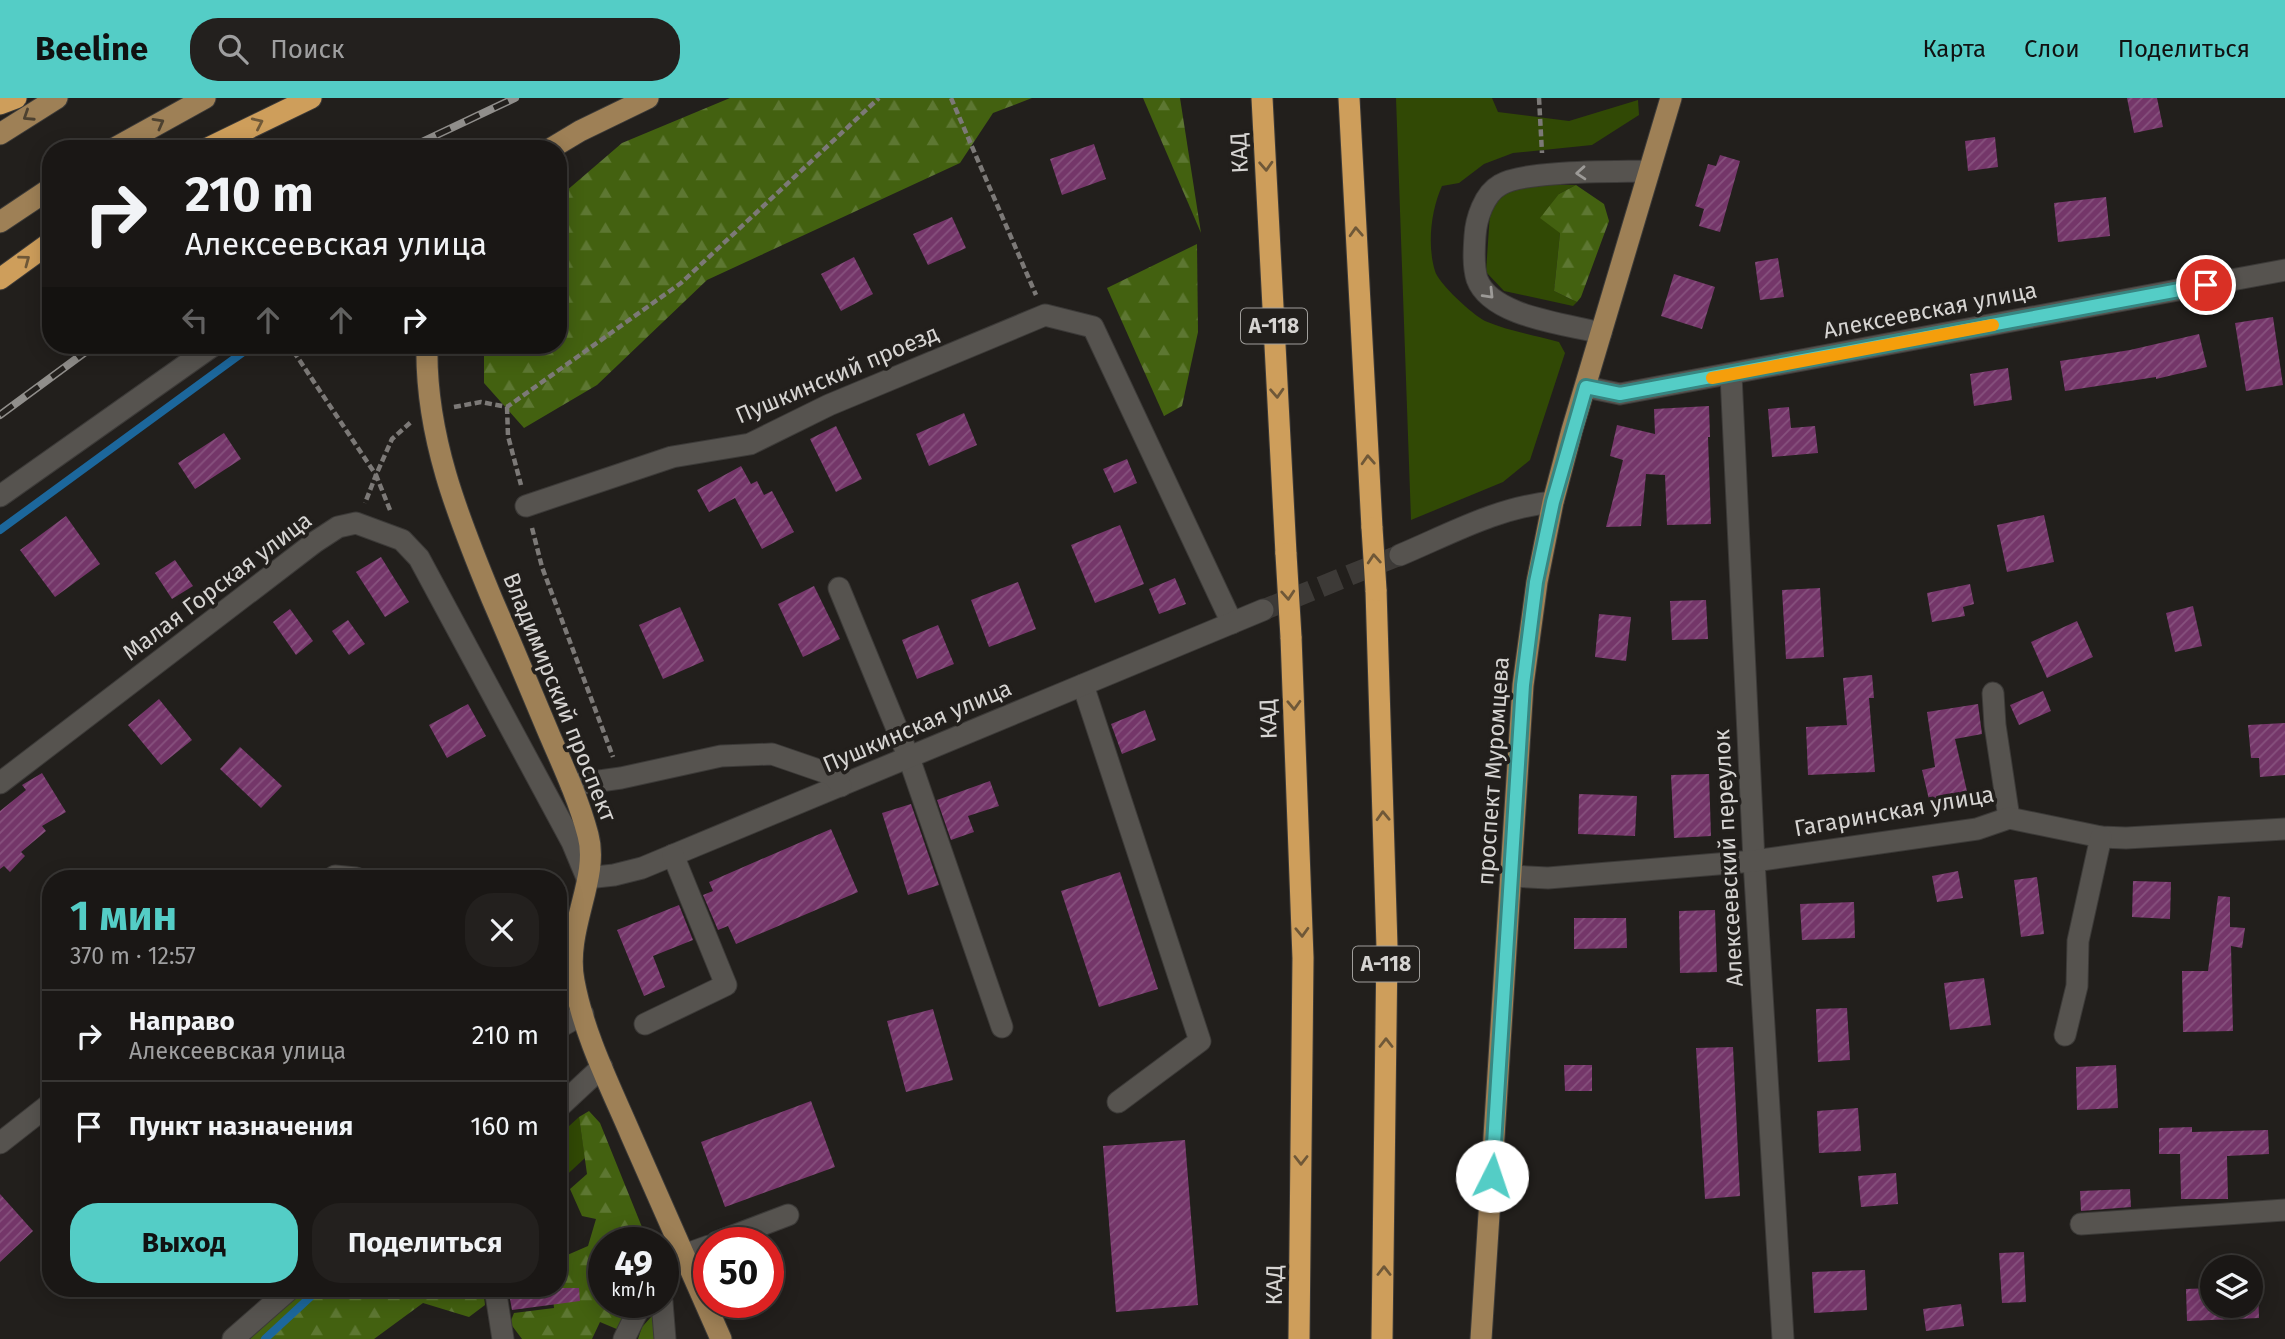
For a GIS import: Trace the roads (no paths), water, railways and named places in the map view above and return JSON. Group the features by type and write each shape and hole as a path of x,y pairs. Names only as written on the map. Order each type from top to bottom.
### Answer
{"highway":[{"path":"0,104 16,98"},
{"path":"225,140 311,98"},
{"name":"КАД","path":"1262,98 1291,637 1303,958 1299,1339"},
{"name":"А-118","path":"1349,98 1376,590 1387,947 1382,1339"},
{"path":"0,279 42,249"}],"main road":[{"path":"0,134 57,98"},
{"path":"129,140 205,98"},
{"path":"565,140 648,98"},
{"name":"проспект Муромцева","path":"1480,1339 1523,685 1536,582 1553,502 1671,98"},
{"path":"0,222 42,194"},
{"name":"Владимирский проспект","path":"427,354 430,414 439,456 467,540 589,836 591,856 587,878 567,929"},
{"name":"Владимирский проспект","path":"567,937 574,981 602,1068 721,1339"}],"street":[{"path":"1601,333 1514,311 1492,299 1478,281 1474,259 1475,230 1483,204 1499,185 1521,178 1590,172 1649,171"},
{"name":"Алексеевская улица","path":"1586,387 1620,394 2285,270"},
{"name":"Пушкинский проезд","path":"526,506 672,457 750,444 829,405 1045,315 1093,327 1232,623"},
{"path":"0,496 201,354"},
{"name":"Алексеевский переулок","path":"1731,375 1754,861 1783,1339"},
{"path":"1400,555 1499,513 1517,507 1553,502"},
{"name":"Малая Горская улица","path":"0,783 338,527 356,523 402,540 419,558 572,842 587,878"},
{"path":"839,588 909,758 1002,1027"},
{"name":"Пушкинская улица","path":"587,878 642,869 1263,610"},
{"path":"1083,685 1200,1041 1118,1101"},
{"path":"1993,693 2009,818"},
{"path":"570,785 621,778 721,756 772,754 833,775 841,786"},
{"name":"Гагаринская улица","path":"1511,876 1548,878 1754,861 1977,829 2009,818 2101,836 2126,838 2285,829"},
{"path":"2065,1035 2077,986 2078,941 2101,836"},
{"path":"645,1024 726,985 673,855"},
{"path":"567,1023 583,1014"},
{"path":"567,1100 602,1068"},
{"path":"0,1143 42,1110"},
{"path":"2081,1224 2285,1210"},
{"path":"756,1227 788,1215"},
{"path":"679,1259 693,1252"},
{"path":"233,1339 281,1297"},
{"path":"496,1297 503,1339"},
{"path":"624,1339 634,1318"},
{"path":"663,1318 665,1339"}],"waterway":[{"path":"0,530 241,354"},
{"path":"265,1339 310,1297"}],"tunnel":[{"path":"1263,610 1400,555"}],"railway":[{"path":"426,140 515,98"},
{"path":"0,415 83,354"}]}
